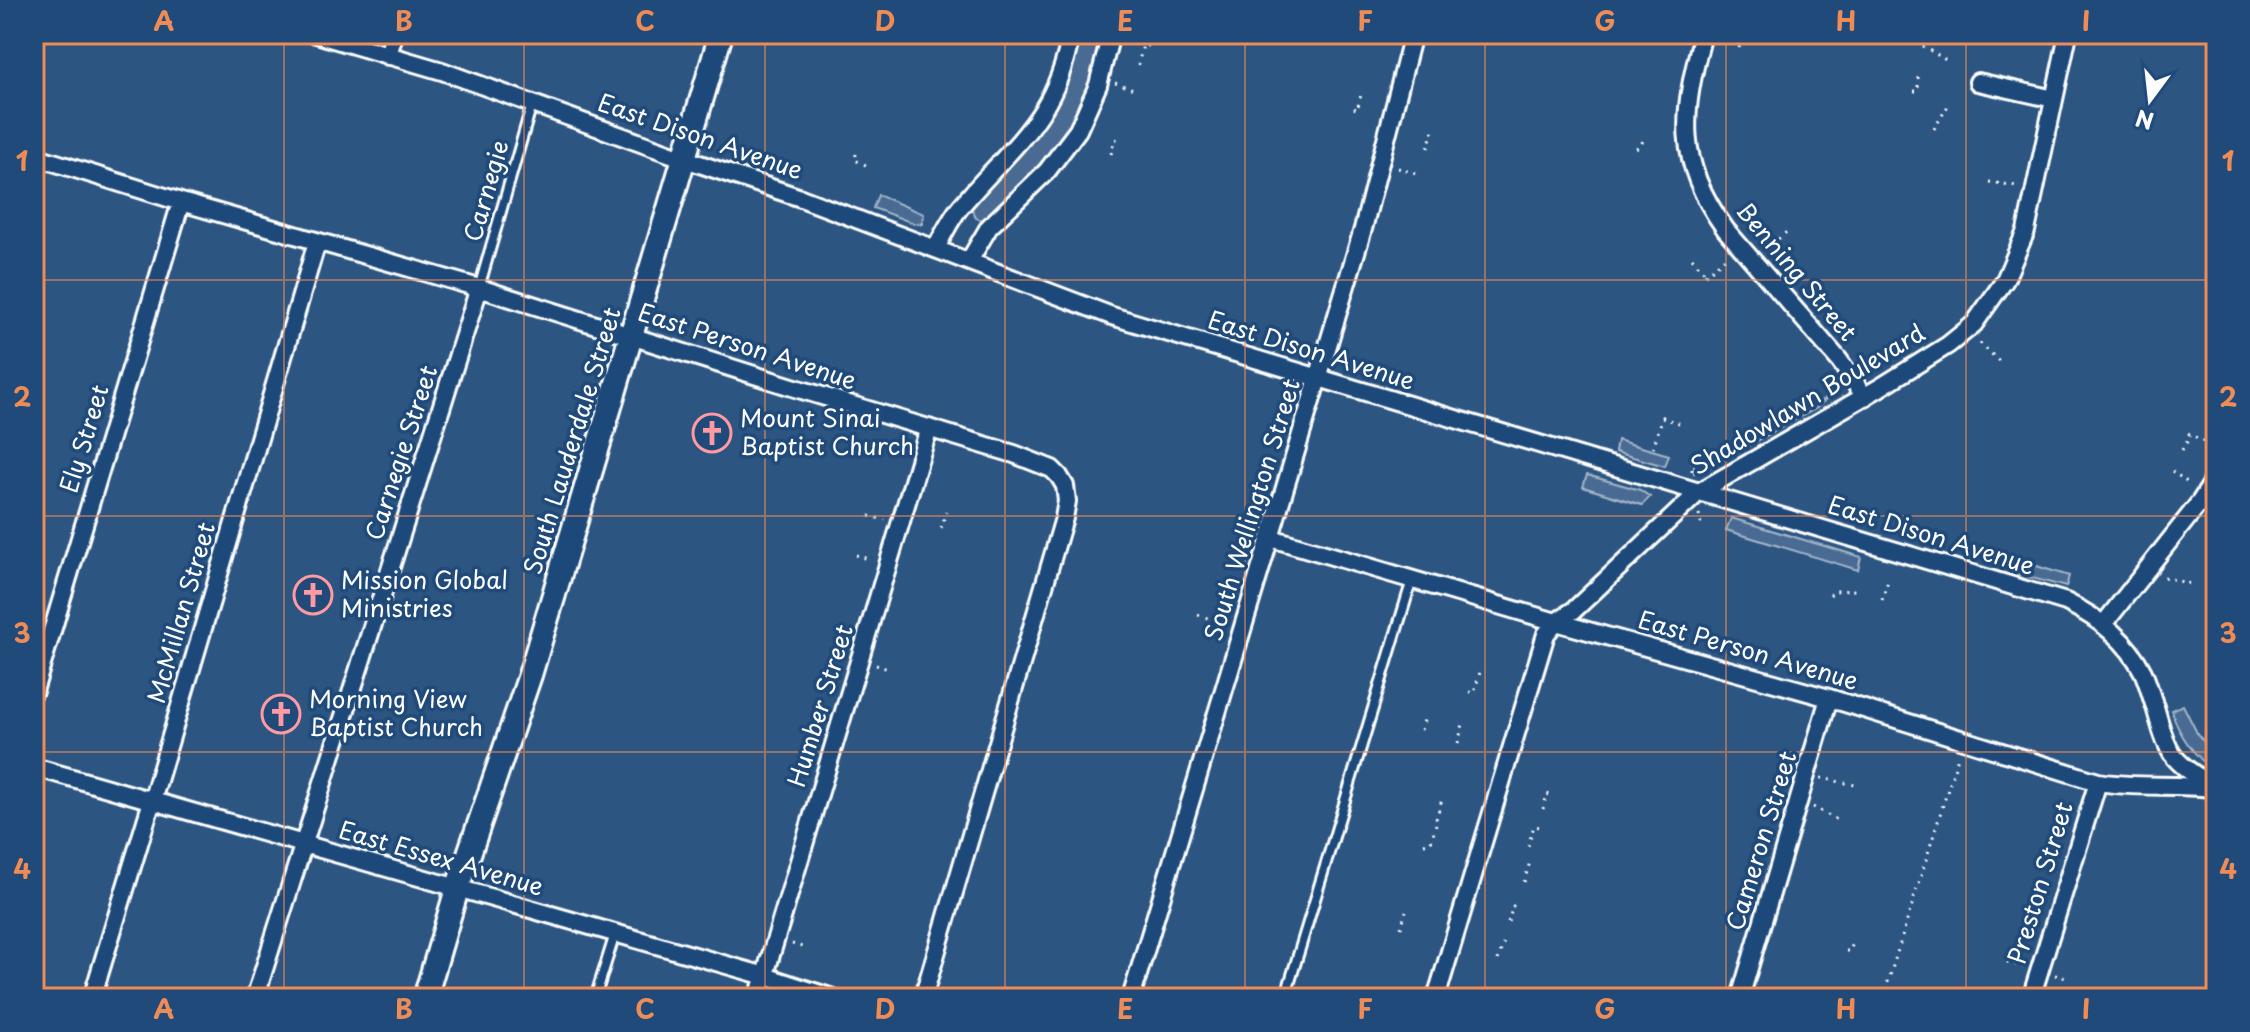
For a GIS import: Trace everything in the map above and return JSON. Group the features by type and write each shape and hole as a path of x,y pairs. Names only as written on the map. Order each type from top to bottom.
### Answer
{"street":[{"name":"East Dison Avenue","path":"316,34 442,71 801,198 1112,316 2066,602 2103,625 2127,649 2143,672 2172,753 2182,765 2216,788"},
{"path":"388,56 394,34"},
{"name":"South Lauderdale Street","path":"425,998 457,889 530,675 721,34"},
{"path":"936,248 959,208 1030,131 1051,98 1064,66 1071,34"},
{"path":"969,261 989,227 1047,171 1078,130 1098,85 1111,34"},
{"name":"South Wellington Street","path":"1131,998 1363,229 1413,34"},
{"name":"Benning Street","path":"1703,34 1686,111 1689,149 1698,181 1714,214 1726,230 1839,360 1865,397"},
{"name":"Shadowlawn Boulevard","path":"1436,998 1546,634 1699,492 1865,397 1955,340 1974,324 1995,297 2026,231 2068,34"},
{"path":"1978,82 2054,99"},
{"name":"East Person Avenue","path":"34,157 479,288 1014,454 1052,469 1065,486 1067,501 1057,545 923,998"},
{"name":"Ely Street","path":"34,691 181,202"},
{"name":"McMillan Street","path":"92,998 317,242"},
{"name":"Carnegie Street","path":"255,998 479,288"},
{"name":"Humber Street","path":"758,998 929,428"},
{"path":"2103,625 2200,502 2216,477"},
{"name":"East Person Avenue","path":"1271,538 1829,698 2098,782 2216,788"},
{"name":"Cameron Street","path":"1740,998 1829,698"},
{"name":"East Essex Avenue","path":"34,767 833,998"},
{"name":"Preston Street","path":"2031,998 2098,782"}],"lane":[{"name":"Carnegie","path":"479,288 533,104"},
{"path":"1285,998 1412,579"},
{"path":"595,998 615,934"}],"path":[{"path":"1739,48 1743,34"},
{"path":"1138,65 1143,45 1148,46"},
{"path":"1923,46 1949,62"},
{"path":"1914,91 1918,91 1918,73"},
{"path":"1110,82 1134,89"},
{"path":"1354,108 1357,110 1362,91"},
{"path":"1934,129 1949,104"},
{"path":"1428,148 1433,130"},
{"path":"1636,148 1645,136"},
{"path":"1111,154 1115,139 1118,140"},
{"path":"856,154 855,160 870,167"},
{"path":"1398,168 1419,174"},
{"path":"1989,182 2018,187"},
{"path":"1766,249 1789,230"},
{"path":"1692,258 1706,275 1726,257"},
{"path":"1980,343 2002,364"},
{"path":"1653,448 1663,416 1682,424"},
{"path":"2182,450 2189,434 2214,447"},
{"path":"1692,459 1692,473"},
{"path":"2172,471 2191,485"},
{"path":"941,528 946,512"},
{"path":"1699,513 1701,526"},
{"path":"869,516 886,521"},
{"path":"856,555 874,560"},
{"path":"2164,577 2190,584"},
{"path":"1882,600 1888,581"},
{"path":"1830,595 1834,591 1856,590"},
{"path":"1198,615 1221,622"},
{"path":"876,665 888,669"},
{"path":"1469,692 1474,693 1480,672"},
{"path":"1421,730 1425,717"},
{"path":"1458,743 1463,724 1459,723"},
{"path":"1883,998 1964,740"},
{"path":"1826,779 1860,786"},
{"path":"1543,809 1547,794 1550,795"},
{"path":"1424,844 1431,842 1440,798"},
{"path":"1810,806 1841,822"},
{"path":"1528,846 1534,826 1540,827"},
{"path":"1757,839 1770,843"},
{"path":"1524,882 1530,862"},
{"path":"1747,878 1758,882"},
{"path":"2036,885 2052,890"},
{"path":"1508,922 1513,906 1516,907"},
{"path":"1401,928 1406,911"},
{"path":"1498,960 1506,941"},
{"path":"1846,951 1850,951 1853,943"},
{"path":"792,944 802,947"},
{"path":"2007,962 2020,966"},
{"path":"2058,976 2070,979"}],"shaded area":[{"path":"1081,34 1103,34 1090,83 1072,122 1047,156 988,218 976,218 972,210 974,201 1027,145 1054,107 1074,61"},
{"path":"878,195 924,214 922,224 873,208"},
{"path":"1829,396 1817,408 1694,473 1694,462 1714,460"},
{"path":"1617,440 1669,455 1665,466 1615,452"},
{"path":"1587,475 1640,490 1650,497 1642,505 1583,487"},
{"path":"1731,518 1861,557 1858,570 1726,530"},
{"path":"2017,560 2069,576 2066,587 2014,573"},
{"path":"2183,705 2198,735 2216,755 2216,772 2195,752 2178,728 2171,710"}],"place":[{"name":"Mount Sinai Baptist Church","path":"712,433"},
{"name":"Mission Global Ministries","path":"313,595"},
{"name":"Morning View Baptist Church","path":"281,714"}]}
